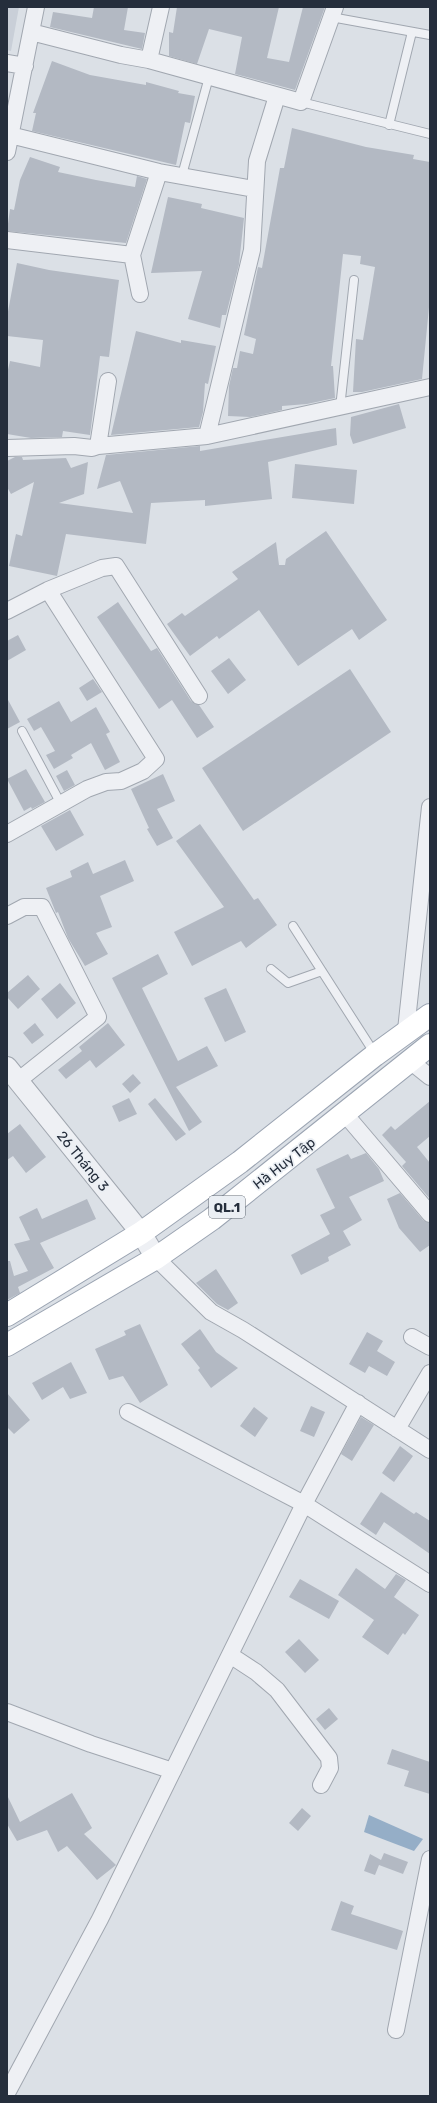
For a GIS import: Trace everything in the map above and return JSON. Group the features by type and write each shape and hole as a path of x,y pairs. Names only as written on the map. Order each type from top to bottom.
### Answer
{"main road":[{"name":"Hà Huy Tập","path":"7,1315 141,1233 240,1162 406,1030 430,1015"},
{"name":"Hà Huy Tập","path":"7,1345 156,1258 212,1219 430,1045"}],"street":[{"path":"7,152 36,7"},
{"path":"149,60 161,7"},
{"path":"31,32 121,55 149,60 302,102 333,12"},
{"path":"7,63 25,66"},
{"path":"207,436 252,250 254,189 257,161 277,96"},
{"path":"10,136 159,172 254,189"},
{"path":"140,294 132,256 159,172"},
{"path":"7,240 132,256"},
{"path":"98,446 108,381"},
{"path":"7,448 74,446 92,448 98,446 207,436 430,387"},
{"path":"7,611 48,590 102,568 116,566 199,696"},
{"path":"7,834 87,789 106,782 121,780 143,771 156,759 48,590"},
{"path":"406,1030 430,807"},
{"path":"7,916 24,907 42,907 98,1017 13,1074"},
{"path":"410,1061 430,1077"},
{"name":"26 Tháng 3","path":"13,1074 141,1233 156,1258"},
{"path":"345,1114 430,1214"},
{"path":"156,1258 211,1312 243,1330 430,1450"},
{"path":"412,1337 430,1347"},
{"path":"397,1429 430,1373"},
{"path":"7,2093 100,1919 304,1504 358,1403"},
{"path":"128,1412 304,1504 430,1584"},
{"path":"230,1655 256,1672 277,1690 329,1758 330,1768 321,1785"},
{"path":"7,1712 91,1744 173,1772"},
{"path":"396,2030 430,1858"}],"lane":[{"path":"333,12 430,36"},
{"path":"389,125 412,32"},
{"path":"182,175 209,77"},
{"path":"302,102 389,125 430,134"},
{"path":"340,408 354,280"},
{"path":"22,731 61,804"},
{"path":"293,926 375,1054"},
{"path":"271,969 288,983 322,971"}],"shaded area":[{"path":"7,7 19,7 11,51 7,50"}],"water":[{"path":"369,1815 423,1839 414,1851 364,1832"}],"building":[{"path":"94,7 128,7 124,30 145,33 142,49 50,27 53,12 92,18"},
{"path":"177,7 279,7 267,58 289,62 303,7 325,7 295,90 235,74 242,37 209,29 197,64 169,56 169,32 173,33"},
{"path":"52,61 90,75 146,85 146,82 179,91 178,93 195,96 190,123 185,122 176,165 32,131 36,113 33,113"},
{"path":"292,128 366,147 414,155 413,159 430,162 430,297 422,379 362,392 353,392 356,339 363,340 375,267 360,264 361,256 343,254 331,366 333,366 335,398 307,404 282,406 282,410 250,417 228,416 229,386 233,368 237,368 240,351 253,354 256,339 244,335 258,267 262,268 280,168 284,168"},
{"path":"30,157 60,167 58,172 96,180 135,187 137,176 147,179 126,243 7,231 10,209 14,210 20,180"},
{"path":"168,197 202,204 201,208 244,218 239,264 226,315 222,315 220,328 188,319 202,271 151,273"},
{"path":"17,263 49,270 119,280 109,357 100,356 90,435 63,431 62,437 31,438 7,434 7,374 10,361 40,367 43,340 7,336 7,317"},
{"path":"136,331 181,343 181,340 216,346 208,384 205,383 203,412 199,427 111,435"},
{"path":"399,404 406,428 353,444 350,435 351,417"},
{"path":"336,428 337,445 268,462 272,499 205,506 205,500 151,503 146,544 66,534 57,576 9,566 16,534 22,536 34,482 11,494 7,487 7,461 15,457 22,457 23,460 66,458 71,468 88,462 84,494 59,503 133,513 120,481 97,489 106,455 200,446 200,451"},
{"path":"295,464 357,470 354,504 292,498"},
{"path":"326,531 387,620 359,640 352,629 298,666 259,610 219,639 217,636 190,656 167,624 182,613 185,616 238,579 232,572 276,542 279,565 285,565 286,559"},
{"path":"118,602 151,651 157,648 191,701 199,705 214,727 197,738 172,700 159,709 97,617"},
{"path":"18,635 26,650 7,661 7,641"},
{"path":"229,658 246,680 228,694 211,671"},
{"path":"350,669 391,732 243,831 202,768"},
{"path":"93,679 102,692 87,701 79,688"},
{"path":"7,698 20,722 7,729"},
{"path":"59,701 71,722 96,707 110,732 106,734 120,762 105,770 91,743 71,755 73,758 54,769 46,755 55,751 41,727 34,731 27,719"},
{"path":"26,769 45,802 32,809 31,807 24,811 7,779"},
{"path":"67,770 75,785 64,791 56,776"},
{"path":"163,774 175,801 157,809 173,838 157,846 147,829 149,828 131,789"},
{"path":"70,810 84,835 56,851 41,826"},
{"path":"200,824 254,900 258,898 277,925 246,948 241,941 192,966 174,932 224,907 176,841"},
{"path":"125,860 134,881 100,896 112,927 96,933 108,954 85,966 68,938 58,912 56,913 46,888 72,877 70,871 88,862 93,874"},
{"path":"158,954 168,974 142,988 178,1061 207,1046 218,1066 176,1087 202,1122 189,1131 112,978"},
{"path":"28,975 40,989 18,1009 7,997 7,993"},
{"path":"60,983 76,1003 57,1019 41,999"},
{"path":"226,988 246,1032 225,1042 204,998"},
{"path":"35,1023 44,1035 32,1044 23,1033"},
{"path":"108,1023 125,1045 96,1068 90,1060 66,1079 58,1070 82,1051 79,1047"},
{"path":"133,1074 141,1083 130,1093 122,1084"},
{"path":"129,1098 137,1114 119,1122 112,1106"},
{"path":"155,1098 186,1134 176,1141 148,1104"},
{"path":"430,1101 430,1136 417,1147 430,1163 430,1199 402,1166 406,1162 382,1135 391,1126 395,1130"},
{"path":"20,1124 46,1157 26,1173 13,1156 7,1160 7,1134"},
{"path":"366,1153 379,1169 384,1181 349,1197 362,1220 343,1231 351,1245 328,1257 329,1261 301,1275 291,1255 330,1234 320,1215 335,1208 316,1169 348,1154 351,1159"},
{"path":"400,1193 423,1220 430,1223 430,1245 420,1252 399,1228 387,1199"},
{"path":"87,1199 96,1219 40,1243 54,1268 18,1287 20,1293 7,1300 7,1261 10,1261 14,1276 28,1271 14,1244 30,1240 19,1217 37,1208 42,1219"},
{"path":"216,1269 238,1303 228,1310 217,1304 196,1283"},
{"path":"140,1324 168,1385 140,1403 123,1376 109,1380 95,1349 126,1335 124,1331"},
{"path":"200,1329 216,1352 238,1368 211,1388 198,1370 200,1368 181,1344"},
{"path":"367,1332 383,1341 377,1351 395,1362 387,1376 369,1366 365,1373 349,1364"},
{"path":"71,1362 87,1393 70,1399 63,1387 42,1400 32,1383"},
{"path":"7,1393 30,1420 14,1434 7,1427"},
{"path":"311,1406 325,1412 314,1437 300,1431"},
{"path":"254,1407 268,1418 255,1437 240,1426"},
{"path":"361,1417 374,1425 352,1461 341,1454"},
{"path":"400,1446 413,1456 394,1482 382,1473"},
{"path":"381,1492 414,1514 416,1512 430,1521 430,1554 384,1522 376,1535 360,1524"},
{"path":"356,1568 385,1589 396,1574 406,1580 394,1597 419,1615 405,1635 403,1633 388,1655 362,1637 374,1620 338,1595"},
{"path":"300,1579 339,1601 329,1619 289,1597"},
{"path":"299,1639 319,1660 305,1673 285,1652"},
{"path":"329,1708 338,1719 325,1730 316,1719"},
{"path":"392,1749 430,1762 430,1794 404,1786 409,1771 387,1764"},
{"path":"72,1793 92,1828 84,1834 116,1865 97,1880 67,1846 58,1852 47,1830 17,1841 7,1824 7,1795 20,1822"},
{"path":"302,1808 311,1816 298,1831 289,1823"},
{"path":"384,1853 408,1862 403,1874 379,1865 375,1875 364,1871 370,1854 381,1860"},
{"path":"341,1901 354,1906 351,1914 403,1931 397,1950 331,1930"}]}
